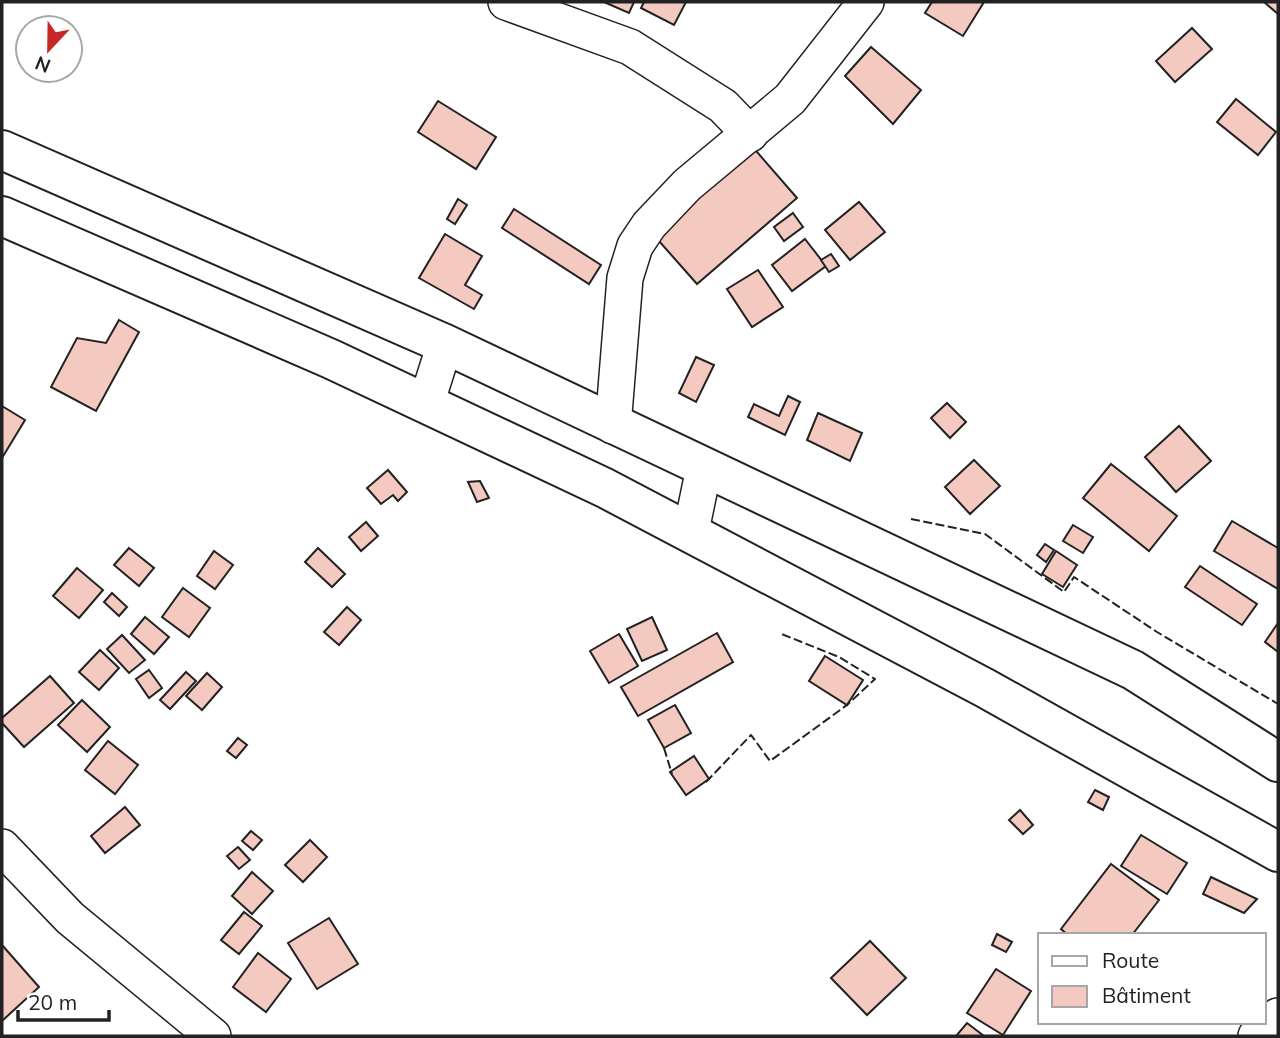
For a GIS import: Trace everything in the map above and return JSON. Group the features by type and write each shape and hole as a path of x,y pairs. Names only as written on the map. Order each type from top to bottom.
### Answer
{"main road":[{"path":"2,150 445,344 613,426 1133,670 1278,762"},
{"path":"2,216 331,359 605,488 985,688 1278,852"}],"street":[{"path":"506,2 630,47 723,106 750,134"},
{"path":"613,426 625,278 635,246 649,225 687,185 790,99 866,2"},
{"path":"426,404 445,344"},
{"path":"691,531 704,468"},
{"path":"2,847 69,918 213,1036"},
{"path":"1256,1036 1278,1016"}],"building":[{"path":"604,2 634,2 629,13"},
{"path":"644,2 686,2 674,25 641,8"},
{"path":"932,2 984,2 963,36 925,13"},
{"path":"1264,2 1278,2 1278,14"},
{"path":"1192,28 1212,49 1175,82 1156,61"},
{"path":"871,47 921,90 893,124 845,76"},
{"path":"1236,99 1276,132 1258,155 1217,122"},
{"path":"438,101 496,137 476,169 418,132"},
{"path":"751,145 797,198 697,284 651,232"},
{"path":"458,199 467,205 455,224 447,219"},
{"path":"859,202 885,232 850,260 825,230"},
{"path":"514,209 601,265 589,284 502,228"},
{"path":"793,213 803,227 784,241 774,227"},
{"path":"445,234 482,256 465,285 482,295 474,309 419,278"},
{"path":"805,239 826,266 792,291 772,265"},
{"path":"831,254 839,266 829,272 821,260"},
{"path":"758,270 783,307 752,327 727,289"},
{"path":"119,320 139,332 96,411 51,387 77,338 106,343"},
{"path":"696,357 714,365 696,402 679,393"},
{"path":"788,396 800,402 785,435 748,417 754,404 779,416"},
{"path":"947,403 966,422 950,438 931,418"},
{"path":"2,406 25,420 2,458"},
{"path":"818,413 862,433 850,461 807,440"},
{"path":"1179,426 1211,461 1176,492 1145,457"},
{"path":"974,460 1000,486 970,514 945,487"},
{"path":"1111,464 1177,516 1149,551 1083,498"},
{"path":"388,470 407,492 398,501 393,495 381,504 367,488"},
{"path":"480,481 489,498 477,502 468,482"},
{"path":"1232,521 1278,548 1278,589 1214,551"},
{"path":"366,522 378,536 361,551 349,537"},
{"path":"1073,525 1093,537 1083,553 1063,541"},
{"path":"1045,544 1054,550 1046,562 1037,555"},
{"path":"129,548 154,568 139,586 114,565"},
{"path":"318,548 345,574 332,587 305,562"},
{"path":"214,551 233,565 215,589 197,576"},
{"path":"1056,551 1077,565 1063,587 1042,574"},
{"path":"1200,566 1257,604 1242,625 1185,587"},
{"path":"77,568 103,590 79,618 53,596"},
{"path":"183,588 210,608 189,637 162,617"},
{"path":"112,593 127,607 119,616 104,602"},
{"path":"347,607 361,620 339,645 324,632"},
{"path":"145,617 169,637 154,654 131,634"},
{"path":"652,617 667,650 642,661 627,629"},
{"path":"1278,623 1278,652 1265,642"},
{"path":"717,633 733,662 638,716 621,687"},
{"path":"619,634 638,666 609,683 590,651"},
{"path":"122,635 145,660 129,673 107,649"},
{"path":"100,650 119,668 99,690 79,672"},
{"path":"825,656 863,680 847,705 809,681"},
{"path":"149,670 162,688 149,698 136,679"},
{"path":"186,672 196,681 170,709 160,700"},
{"path":"207,673 222,687 202,710 186,696"},
{"path":"50,676 74,703 24,747 2,723 2,718"},
{"path":"82,700 110,727 87,752 58,725"},
{"path":"675,705 691,733 664,748 648,720"},
{"path":"238,738 247,745 236,758 227,751"},
{"path":"108,741 138,765 115,794 85,770"},
{"path":"694,756 709,779 686,795 670,772"},
{"path":"1095,790 1109,797 1103,810 1088,802"},
{"path":"125,807 140,825 105,853 91,836"},
{"path":"1020,810 1033,825 1023,834 1009,820"},
{"path":"251,831 262,840 253,850 242,841"},
{"path":"1141,835 1187,863 1167,894 1121,866"},
{"path":"310,840 327,857 303,882 285,865"},
{"path":"238,847 250,860 239,869 227,856"},
{"path":"1111,864 1159,900 1134,933 1066,933 1061,929"},
{"path":"252,872 273,891 252,914 232,896"},
{"path":"1211,877 1257,899 1244,913 1203,894"},
{"path":"244,912 262,926 239,954 221,940"},
{"path":"329,918 358,964 317,989 288,943"},
{"path":"997,934 1012,942 1006,952 992,945"},
{"path":"870,941 906,978 867,1015 831,978"},
{"path":"2,945 39,987 2,1021"},
{"path":"258,953 291,979 266,1012 233,987"},
{"path":"996,969 1031,991 1003,1035 967,1013"},
{"path":"967,1023 984,1036 956,1036"}],"fence":[{"path":"911,519 985,534 1064,592 1074,577 1157,632 1278,704"},
{"path":"706,782 751,735 770,761 847,705 875,679 839,657 779,633"},
{"path":"664,748 672,774"}]}
